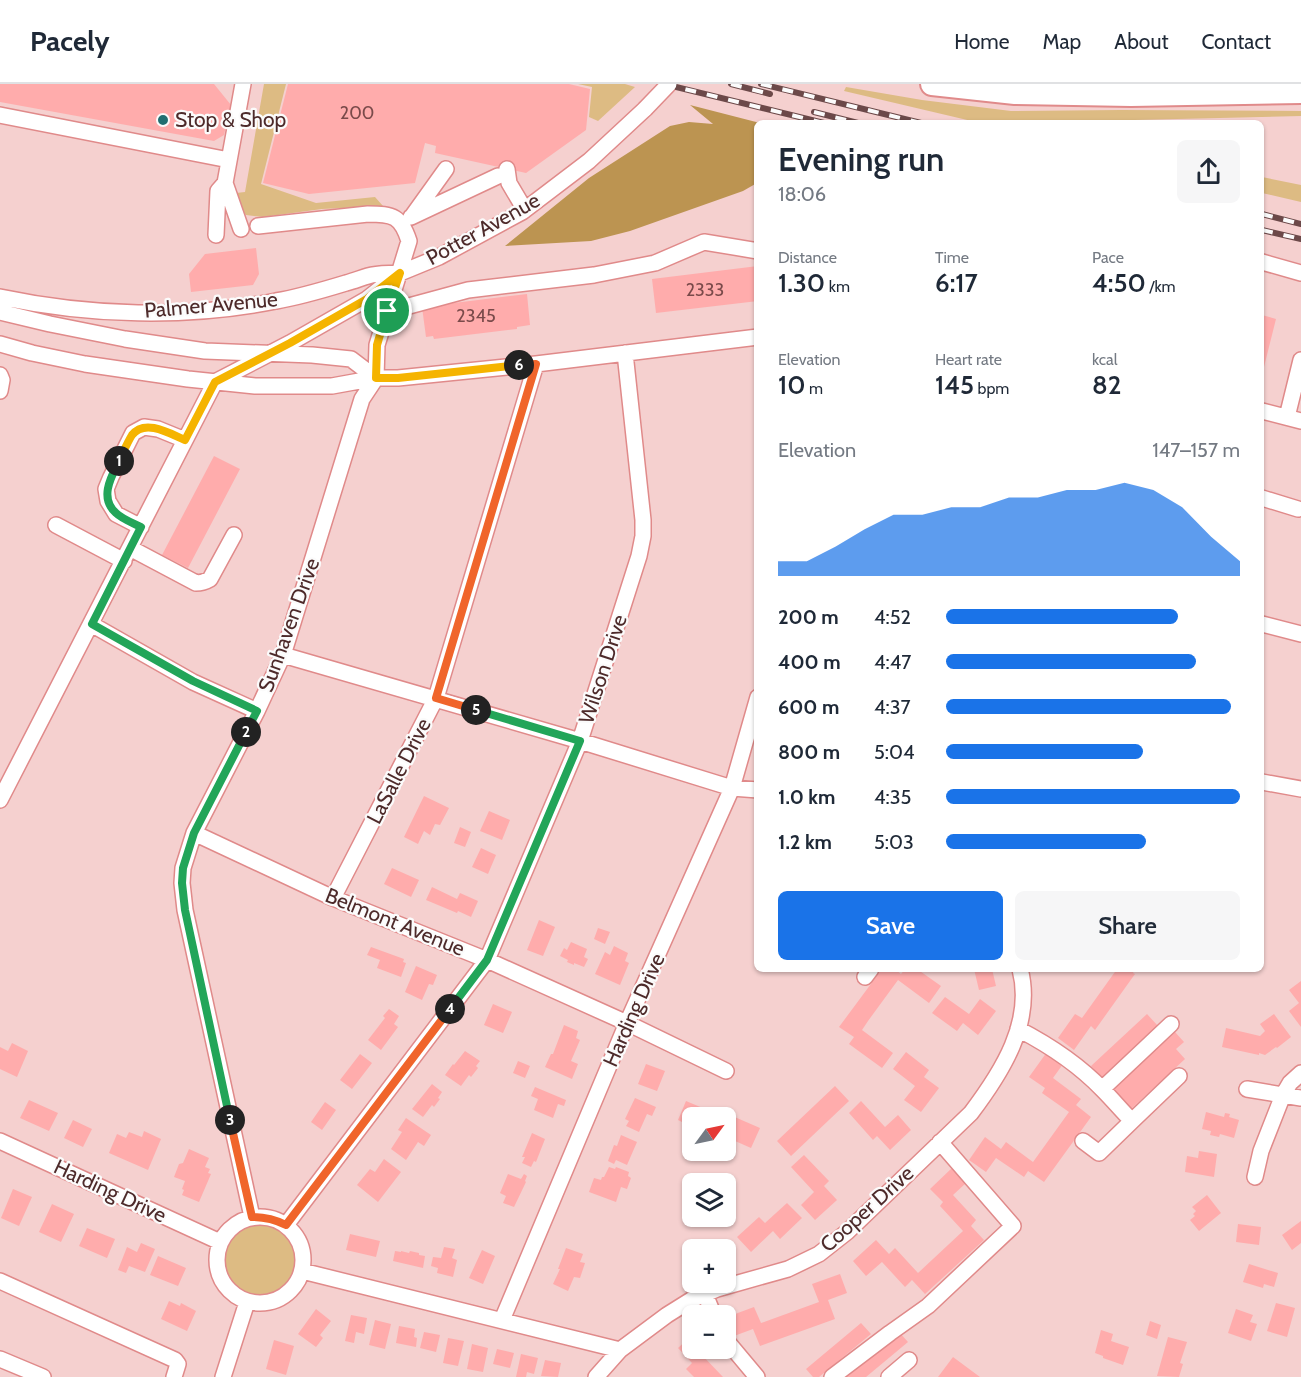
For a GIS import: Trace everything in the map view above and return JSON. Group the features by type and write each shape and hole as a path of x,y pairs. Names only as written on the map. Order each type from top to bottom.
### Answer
{"highway":[{"path":"932,84 1014,93 1131,95 1301,92"}],"street":[{"path":"241,229 225,183 243,84"},
{"name":"Potter Avenue","path":"215,382 367,299 400,273 439,257 525,210 589,161 669,84"},
{"path":"0,115 229,160"},
{"path":"400,273 409,241 408,222 446,169"},
{"path":"258,226 368,214 383,214 408,222 502,172 525,210"},
{"path":"216,235 218,191 225,183"},
{"path":"387,309 409,306 468,290 594,275 655,263 704,242 754,250"},
{"path":"1264,263 1301,273"},
{"name":"Palmer Avenue","path":"0,297 80,310 130,313 180,312 228,309 276,301 348,283 370,275 400,273"},
{"name":"Sunhaven Drive","path":"252,1217 185,910 183,868 194,833 283,655 362,399 376,378 377,345 400,273"},
{"name":"Palmer Avenue","path":"0,312 50,324 205,351 312,355 351,359 376,378"},
{"path":"0,344 85,364 215,382 255,386 332,386 376,378 398,378 536,364 754,338"},
{"name":"Wilson Drive","path":"286,1225 487,960 580,741 639,556 643,536 625,353"},
{"path":"1264,412 1294,419 1301,360"},
{"name":"LaSalle Drive","path":"333,898 436,698 536,364"},
{"path":"0,800 215,382"},
{"path":"141,527 116,514 108,501 106,489 133,433 144,427 158,429 185,440"},
{"path":"1264,499 1298,509"},
{"path":"56,525 196,583 210,579 234,535"},
{"path":"92,624 193,681 257,711"},
{"path":"1264,625 1301,634"},
{"path":"283,655 436,698 732,788 754,790"},
{"name":"Harding Drive","path":"502,1320 627,1023 732,788 754,711"},
{"path":"1264,782 1301,789"},
{"name":"Belmont Avenue","path":"194,833 333,898 487,960 627,1023 726,1071"},
{"name":"Cooper Drive","path":"596,1377 620,1350 691,1300 717,1289 788,1269 819,1254 847,1232 971,1113 988,1090 1008,1055 1022,1021 1023,980 1021,972"},
{"path":"1102,1089 1172,1024"},
{"path":"1018,1029 1070,1060 1132,1121"},
{"path":"1255,1177 1261,1151 1283,1095 1290,1083 1301,1073"},
{"path":"1083,1141 1099,1153 1179,1076"},
{"path":"1247,1089 1301,1098"},
{"path":"832,1377 928,1306 1013,1226 944,1139"},
{"name":"Harding Drive","path":"0,1141 220,1242"},
{"path":"252,1217 264,1217 286,1225 295,1234 301,1246 302,1271 296,1284 287,1294 275,1301 261,1304 247,1302 236,1296 220,1278 217,1266 220,1242 228,1230 252,1217"},
{"path":"302,1271 620,1350"},
{"path":"0,1281 175,1360 179,1376"},
{"path":"705,1294 710,1305"},
{"path":"224,1377 247,1302"},
{"path":"736,1352 757,1377"},
{"path":"0,1359 43,1377"},
{"path":"889,1377 909,1360"}],"shaded area":[{"path":"264,84 286,84 261,184 316,203 375,197 383,206 322,209 263,217 246,215 240,211 236,193 245,192"},
{"path":"578,84 625,84 635,87 598,121 589,117 592,87"},
{"path":"846,87 922,100 1011,111 1301,111 1301,116 1135,120 967,120 844,91"},
{"path":"690,105 754,121 754,185 743,191 630,231 591,241 505,246 589,178 670,126 689,122 713,124"},
{"path":"1264,177 1301,185 1301,202 1264,193"},
{"path":"261,1221 276,1224 288,1233 297,1245 300,1260 297,1275 288,1287 276,1296 261,1299 246,1296 234,1287 225,1275 222,1260 225,1245 234,1233 246,1224"}],"building":[{"name":"Stop & Shop","path":"0,84 214,84 231,105 224,135 214,141 0,102"},
{"path":"288,84 569,84 590,89 586,130 526,173 435,153 436,146 425,143 415,183 309,194 263,183"},
{"path":"256,248 259,274 253,285 191,292 189,274 205,254"},
{"path":"754,266 754,301 656,313 652,279"},
{"path":"527,294 530,325 517,327 517,329 434,339 433,336 426,337 422,307"},
{"path":"1264,316 1276,319 1264,367"},
{"path":"214,456 240,469 188,568 162,555"},
{"path":"424,796 449,808 440,825 435,824 430,835 424,831 418,844 404,837"},
{"path":"489,811 510,820 502,840 480,831"},
{"path":"460,827 471,832 465,847 454,843"},
{"path":"481,848 496,855 488,874 472,867"},
{"path":"392,868 419,880 411,897 384,884"},
{"path":"432,887 457,899 460,893 478,901 471,917 426,900"},
{"path":"539,920 555,927 543,956 527,950"},
{"path":"598,928 610,932 605,944 594,939"},
{"path":"571,942 587,949 584,957 588,959 584,967 567,962 568,960 560,956"},
{"path":"614,946 628,953 625,961 629,963 620,985 595,974 605,952 610,955"},
{"path":"371,947 404,959 403,962 406,963 401,977 377,968 380,960 367,955"},
{"path":"416,966 437,975 433,985 429,984 422,1000 405,992"},
{"path":"880,972 901,974 903,972 921,972 941,986 929,1003 898,980 868,1021 862,1030 893,1053 882,1068 849,1044 854,1037 839,1027"},
{"path":"975,972 993,972 996,986 979,990"},
{"path":"1115,972 1134,972 1135,974 1095,1030 1091,1026 1074,1050 1058,1038 1075,1014 1082,1018"},
{"path":"1301,981 1301,1027 1289,1011 1299,1003 1289,990"},
{"path":"945,997 969,1014 980,999 996,1011 978,1035 963,1023 957,1031 932,1013"},
{"path":"493,1004 512,1012 503,1033 484,1025"},
{"path":"389,1009 399,1016 394,1024 398,1027 381,1050 368,1040"},
{"path":"1147,1014 1158,1026 1102,1078 1091,1066"},
{"path":"1274,1014 1291,1037 1277,1048 1265,1055 1259,1053 1259,1055 1222,1047 1226,1028 1260,1036 1265,1031 1260,1024"},
{"path":"564,1025 578,1031 576,1038 580,1040 571,1061 578,1064 572,1079 545,1067 553,1054"},
{"path":"1175,1032 1184,1042 1176,1049 1185,1059 1131,1109 1113,1089"},
{"path":"12,1043 28,1051 17,1077 0,1069 0,1047 8,1051"},
{"path":"465,1051 480,1061 476,1066 478,1068 461,1086 445,1075"},
{"path":"906,1052 929,1070 924,1077 939,1088 921,1112 904,1100 915,1086 893,1069"},
{"path":"1047,1052 1063,1064 1053,1078 1081,1099 1076,1105 1091,1117 1044,1182 1028,1171 1024,1177 996,1158 986,1172 969,1160 985,1137 1001,1149 1006,1142 1033,1162 1069,1112 1042,1093 1045,1088 1029,1077"},
{"path":"360,1054 372,1063 352,1089 340,1080"},
{"path":"518,1061 530,1066 525,1078 513,1073"},
{"path":"646,1064 665,1071 657,1091 638,1084"},
{"path":"432,1084 442,1092 434,1107 432,1105 423,1117 412,1109"},
{"path":"835,1086 849,1101 791,1156 777,1141"},
{"path":"535,1087 566,1100 564,1106 558,1104 553,1118 534,1110 538,1099 531,1096"},
{"path":"635,1098 656,1107 652,1116 647,1114 639,1132 626,1126 629,1121 625,1119"},
{"path":"29,1100 58,1113 49,1131 20,1118"},
{"path":"686,1101 700,1107 683,1107"},
{"path":"861,1101 885,1127 898,1115 911,1130 890,1150 877,1136 873,1140 849,1113"},
{"path":"325,1102 336,1110 322,1130 311,1122"},
{"path":"682,1110 682,1122 678,1120"},
{"path":"1206,1112 1224,1117 1225,1113 1230,1114 1229,1117 1239,1120 1234,1138 1220,1134 1219,1137 1210,1135 1211,1131 1202,1129"},
{"path":"406,1118 431,1135 424,1146 418,1142 406,1160 391,1149 402,1132 398,1130"},
{"path":"736,1118 760,1128 751,1148 736,1141"},
{"path":"73,1120 92,1129 83,1147 64,1138"},
{"path":"144,1131 161,1139 148,1170 109,1153 117,1134 126,1138 129,1132 142,1137"},
{"path":"532,1133 545,1139 536,1162 534,1161 531,1167 522,1163 525,1157 522,1157"},
{"path":"621,1135 637,1142 627,1165 616,1160 614,1164 608,1161"},
{"path":"189,1149 209,1158 205,1167 210,1169 208,1173 211,1174 199,1202 182,1195 185,1181 174,1177"},
{"path":"1199,1151 1217,1154 1214,1177 1185,1172 1187,1156 1198,1158"},
{"path":"804,1155 829,1181 824,1186 837,1200 815,1220 801,1205 814,1192 791,1167"},
{"path":"384,1159 401,1172 378,1202 357,1185 370,1169 375,1172"},
{"path":"609,1167 629,1172 628,1176 631,1178 627,1189 621,1187 616,1202 589,1192 594,1178 601,1180"},
{"path":"952,1168 966,1183 953,1195 976,1220 971,1226 984,1240 925,1294 912,1280 905,1287 882,1262 866,1276 853,1261 876,1240 889,1254 895,1248 918,1273 963,1231 940,1206 943,1202 930,1189"},
{"path":"508,1174 521,1179 524,1174 527,1176 514,1207 503,1203 506,1196 500,1193"},
{"path":"13,1189 32,1197 19,1226 1,1218"},
{"path":"1207,1195 1221,1213 1199,1231 1190,1220 1195,1216 1193,1214 1196,1211 1192,1207"},
{"path":"787,1203 802,1218 780,1239 773,1231 751,1252 737,1237 759,1217 765,1223"},
{"path":"52,1204 74,1214 61,1242 39,1232"},
{"path":"1301,1221 1301,1243 1292,1250 1282,1235"},
{"path":"1238,1224 1261,1227 1259,1245 1236,1242"},
{"path":"87,1228 115,1239 107,1258 79,1246"},
{"path":"350,1234 380,1241 376,1257 346,1250"},
{"path":"141,1243 155,1249 145,1272 129,1266 126,1273 118,1270 127,1247 137,1252"},
{"path":"444,1247 455,1249 452,1258 457,1260 453,1277 437,1273 438,1268 431,1266 433,1257 441,1258"},
{"path":"566,1248 583,1254 580,1262 585,1263 580,1278 574,1277 568,1291 553,1284"},
{"path":"482,1250 495,1256 483,1284 469,1278"},
{"path":"395,1251 409,1253 410,1251 425,1256 423,1268 393,1261"},
{"path":"158,1256 186,1268 178,1286 150,1275"},
{"path":"1249,1264 1278,1273 1274,1287 1264,1284 1263,1288 1243,1282"},
{"path":"840,1274 847,1293 828,1300 835,1319 760,1346 753,1329 736,1335 736,1314 754,1307 761,1323 819,1302 812,1284"},
{"path":"169,1301 180,1306 181,1303 196,1311 187,1331 161,1319"},
{"path":"1276,1303 1295,1308 1287,1337 1267,1331"},
{"path":"316,1309 331,1321 320,1335 323,1338 316,1347 298,1334"},
{"path":"1236,1309 1253,1315 1250,1322 1257,1324 1251,1341 1228,1333"},
{"path":"351,1315 367,1318 364,1334 356,1332 354,1343 345,1341"},
{"path":"375,1320 391,1324 385,1349 369,1345"},
{"path":"1150,1321 1161,1325 1157,1339 1146,1335"},
{"path":"861,1323 871,1334 819,1377 813,1377 806,1369"},
{"path":"399,1326 415,1329 416,1347 396,1343"},
{"path":"1101,1330 1113,1334 1111,1341 1129,1347 1123,1365 1095,1353"},
{"path":"424,1332 440,1335 436,1352 420,1348"},
{"path":"899,1332 908,1342 866,1377 846,1377"},
{"path":"1168,1337 1187,1342 1180,1363 1183,1364 1179,1377 1157,1376"},
{"path":"448,1338 464,1341 458,1366 443,1363"},
{"path":"274,1340 294,1346 286,1375 266,1369"},
{"path":"472,1344 488,1348 483,1372 467,1369"},
{"path":"497,1349 514,1353 510,1368 493,1364"},
{"path":"521,1354 538,1358 534,1374 527,1372 526,1377 516,1377"},
{"path":"953,1357 980,1377 938,1377"},
{"path":"688,1359 706,1359 723,1377 694,1377 686,1369 692,1363"},
{"path":"545,1360 561,1363 558,1377 541,1376"}],"railway":[{"path":"664,84 812,120"},
{"path":"731,84 770,94"},
{"path":"761,84 909,120"},
{"path":"814,112 846,120"},
{"path":"1264,215 1301,224"},
{"path":"1264,230 1301,239"}],"place":[{"name":"Stop & Shop","path":"163,120"}],"route":[{"path":"400,273 387,311 377,345 376,378 398,378 536,364 436,698 580,741 487,960 286,1225 264,1217 252,1217 185,910 182,883 183,868 194,833 257,711 193,681 92,624 141,527 116,514 108,501 106,489 133,433 144,427 158,429 185,440 215,382 367,299 400,273"}]}
